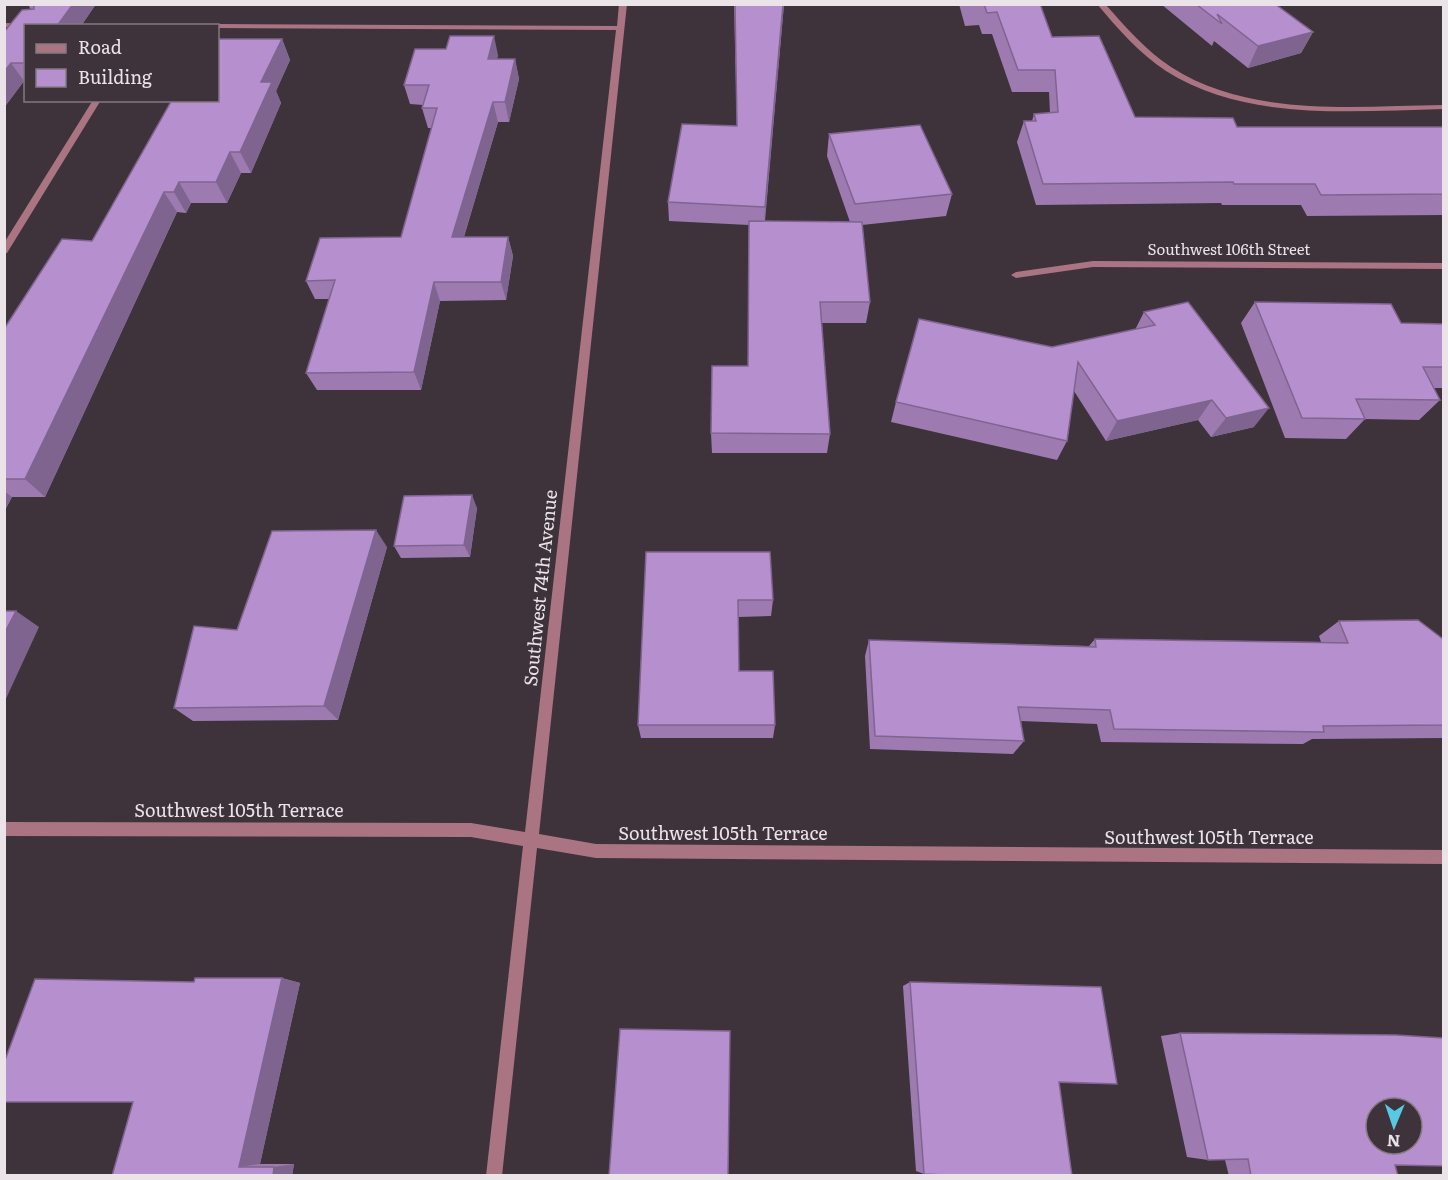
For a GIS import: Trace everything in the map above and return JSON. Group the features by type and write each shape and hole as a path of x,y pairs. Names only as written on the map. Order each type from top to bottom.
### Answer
{"street":[{"name":"Southwest 74th Avenue","path":"494,1176 623,4"},
{"path":"1100,4 1153,57 1169,69 1207,89 1231,98 1301,107 1443,107"},
{"path":"4,25 24,26"},
{"path":"219,26 620,28"},
{"path":"4,251 96,102"},
{"name":"Southwest 106th Street","path":"1016,275 1093,264 1443,266"},
{"name":"Southwest 105th Terrace","path":"4,829 471,830 596,851 1443,857"}],"building":[{"path":"30,4 73,4 58,24 24,24 24,63 11,63 4,72 4,32 22,10 34,9 34,6"},
{"path":"735,4 783,4 765,207 668,202 682,124 737,126"},
{"path":"984,4 1040,4 1052,37 1099,36 1135,117 1233,118 1237,127 1443,127 1443,194 1321,195 1315,184 1234,184 1233,182 1043,184 1024,121 1036,121 1034,114 1058,112 1055,70 1018,70 997,12 987,13"},
{"path":"1196,4 1275,4 1313,32 1258,46 1217,14 1222,24"},
{"path":"450,36 494,36 488,59 515,59 505,102 493,102 452,237 508,237 501,282 434,282 414,372 306,373 335,280 306,281 320,238 401,237 437,108 422,108 429,85 404,85 415,49 446,49"},
{"path":"219,39 282,39 261,82 272,82 240,152 230,152 216,182 179,182 174,192 164,192 25,479 4,479 4,329 62,239 92,241 171,102 219,102"},
{"path":"920,125 952,194 855,204 829,134"},
{"path":"749,221 862,222 870,302 820,302 830,434 711,433 712,366 748,366"},
{"path":"1188,302 1269,408 1226,418 1212,400 1117,421 1078,362 1067,441 896,402 919,319 1052,347 1155,325 1144,312"},
{"path":"1255,302 1391,304 1401,323 1443,324 1443,367 1423,367 1440,400 1356,399 1365,419 1302,418"},
{"path":"472,495 464,545 394,546 404,496"},
{"path":"376,530 324,706 174,708 194,626 237,630 272,531"},
{"path":"646,552 770,552 773,600 738,600 739,671 773,671 775,725 638,725"},
{"path":"4,611 16,611 4,634"},
{"path":"1418,620 1443,639 1443,725 1323,726 1324,732 1114,729 1110,710 1018,707 1024,741 875,736 869,640 1096,647 1095,639 1348,643 1339,621"},
{"path":"195,978 282,978 239,1167 274,1167 273,1176 112,1176 133,1102 4,1102 4,1063 35,979 194,982"},
{"path":"910,982 1101,987 1117,1084 1059,1082 1072,1176 924,1174"},
{"path":"620,1029 730,1031 728,1176 609,1176"},
{"path":"1180,1033 1396,1035 1443,1038 1443,1166 1395,1165 1398,1176 1251,1176 1248,1159 1208,1160"}]}
